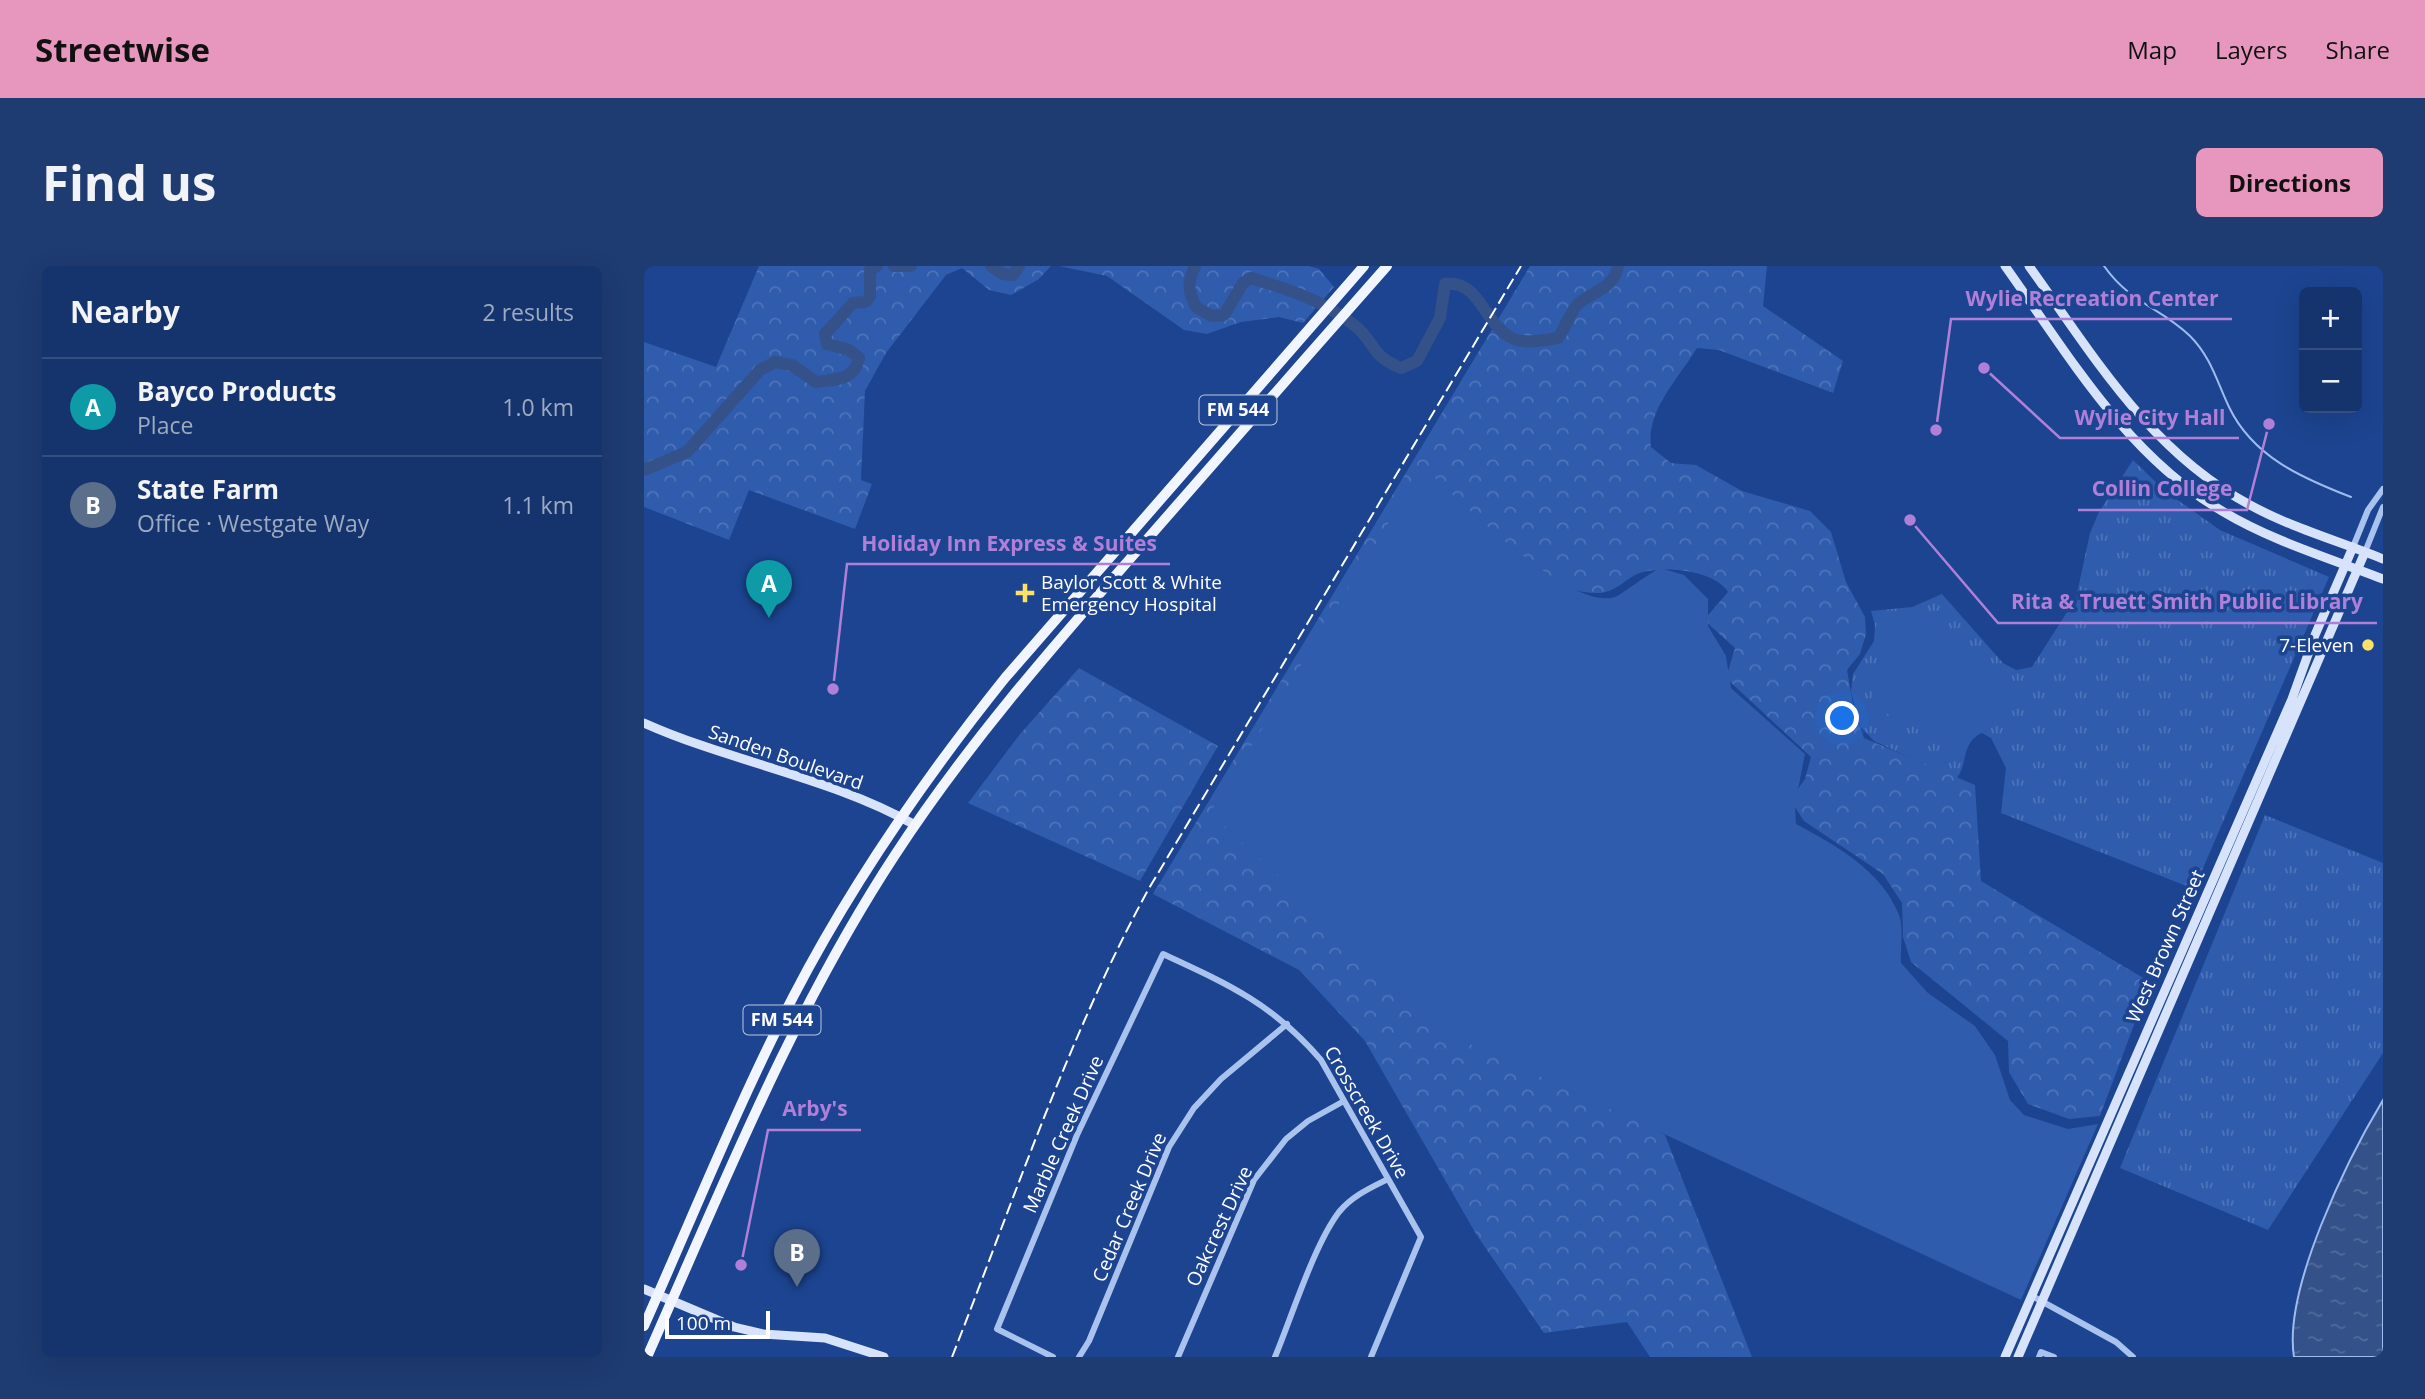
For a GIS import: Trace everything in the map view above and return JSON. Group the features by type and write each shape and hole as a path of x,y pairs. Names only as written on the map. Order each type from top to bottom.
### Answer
{"main road":[{"name":"FM 544","path":"644,1326 759,1067 830,930 930,774 1005,678 1364,266"},
{"name":"FM 544","path":"648,1357 773,1072 844,938 915,825 949,775 1006,702 1387,266"},
{"path":"2011,269 2034,268 2148,427 2194,469 2230,494 2266,513 2383,559"},
{"path":"2011,269 2134,440 2176,479 2222,512 2257,530 2383,579"},
{"path":"2134,440 2148,427"},
{"path":"1131,534 1142,544"},
{"name":"West Brown Street","path":"2005,1357 2292,699 2353,547"},
{"name":"West Brown Street","path":"2018,1357 2365,552"},
{"path":"2286,738 2284,731 2292,699"},
{"name":"Sanden Boulevard","path":"644,723 718,753 901,817 915,825"},
{"path":"759,1067 773,1072"},
{"path":"644,1289 752,1332 825,1338 884,1357"}],"street":[{"path":"2353,547 2368,510 2383,489"},
{"path":"2365,552 2383,507"},
{"name":"Crosscreek Drive","path":"1163,954 1240,989 1287,1024 1321,1060 1421,1237 1371,1357"},
{"name":"Marble Creek Drive","path":"1053,1357 997,1329 1077,1135 1163,954"},
{"name":"Cedar Creek Drive","path":"1079,1357 1090,1340 1169,1147 1194,1108 1221,1079 1287,1024"},
{"name":"Oakcrest Drive","path":"1178,1357 1254,1180 1286,1139 1308,1121 1345,1101"},
{"path":"1275,1357 1328,1230 1340,1211 1358,1194 1388,1179"},
{"path":"2032,1296 2116,1342 2130,1356"},
{"path":"2039,1357 2041,1352 2054,1357"}],"green space":[{"path":"759,266 1051,266 1039,279 1011,295 989,290 962,268 946,275 886,353 865,391 861,480 872,484 855,529 749,490 729,540 644,507 644,342 716,367"},
{"path":"1059,266 1309,266 1319,269 1334,287 1303,323 1279,317 1241,322 1207,334 1184,330 1107,276"},
{"path":"1530,266 1767,266 1763,306 1843,361 1833,393 1719,350 1697,348 1659,407 1651,433 1651,447 1671,463 1696,465 1742,491 1810,511 1831,532 1846,582 1865,617 1866,634 1860,654 1847,670 1854,710 1864,738 1975,785 1981,881 2150,982 2100,1116 2069,1119 2028,1104 2009,1072 2008,1041 1911,962 1903,937 1902,903 1883,874 1804,821 1790,800 1805,779 1811,757 1726,678 1735,648 1704,620 1728,592 1722,585 1701,574 1676,570 1643,572 1607,592 1600,593 1577,591 1537,581 1584,1091 1665,1135 1752,1357 1650,1357 1627,1322 1544,1333 1476,1234 1365,1041 1299,970 1153,894"},
{"path":"2133,460 2165,491 2220,530 2329,577 2194,889 2001,813 2006,768 1991,738 1982,733 1970,742 1956,779 1874,741 1860,726 1851,691 1853,674 1874,641 1875,625 1871,611 1912,607 1942,594 2003,663 2016,670 2032,667 2076,598 2090,533 2099,512"},
{"path":"1423,467 1514,549 1570,587 1594,597 1615,597 1660,568 1684,575 1708,599 1708,626 1726,656 1731,688 1805,754 1795,805 1796,824 1842,850 1881,885 1899,915 1902,932 1901,963 1928,993 1975,1026 1995,1055 2010,1100 2024,1115 2068,1129 2098,1124 2021,1300 1455,1037 1210,813"},
{"path":"1910,611 1925,618 1933,636 1951,638 1957,647 1989,661 2006,677 2007,690 1990,730 1941,740 1889,715 1872,701 1875,671 1890,624 1901,613"},
{"path":"1079,668 1218,746 1140,881 968,803 1020,734"},
{"path":"2265,815 2383,863 2383,1053 2268,1230 2120,1168"}],"water":[{"path":"2383,1100 2383,1357 2294,1357 2293,1329 2298,1296 2308,1261 2337,1189"}],"waterway":[{"path":"644,470 687,452 760,370 775,362 792,365 816,382 837,379 853,371 859,358 849,350 827,344 825,334 853,303 866,302 870,296 870,270 877,266"},
{"path":"894,266 911,266"},
{"path":"991,266 1003,274 1013,275 1019,266"},
{"path":"1195,266 1190,282 1191,296 1196,307 1212,316 1224,315 1243,283 1251,278 1292,291 1329,308 1361,331 1383,358 1401,368 1417,361 1440,318 1445,284 1457,284 1467,289 1495,324 1514,339 1542,341 1558,338 1575,307 1608,285 1618,266"},
{"path":"2104,266 2125,289 2179,326 2197,344 2208,361 2229,407 2251,439 2281,464 2351,497"}],"railway":[{"path":"952,1357 1067,1062 1119,946 1148,890 1521,266"}],"place":[{"name":"Wylie City Hall","path":"1984,368"},
{"name":"Collin College","path":"2269,424"},
{"name":"Wylie Recreation Center","path":"1936,430"},
{"name":"Rita & Truett Smith Public Library","path":"1910,520"},
{"name":"Baylor Scott & White Emergency Hospital","path":"1025,593"},
{"name":"Bayco Products","path":"769,618"},
{"name":"7-Eleven","path":"2368,645"},
{"name":"Holiday Inn Express & Suites","path":"833,689"},
{"name":"Arby's","path":"741,1265"},
{"name":"State Farm","path":"797,1287"}]}
